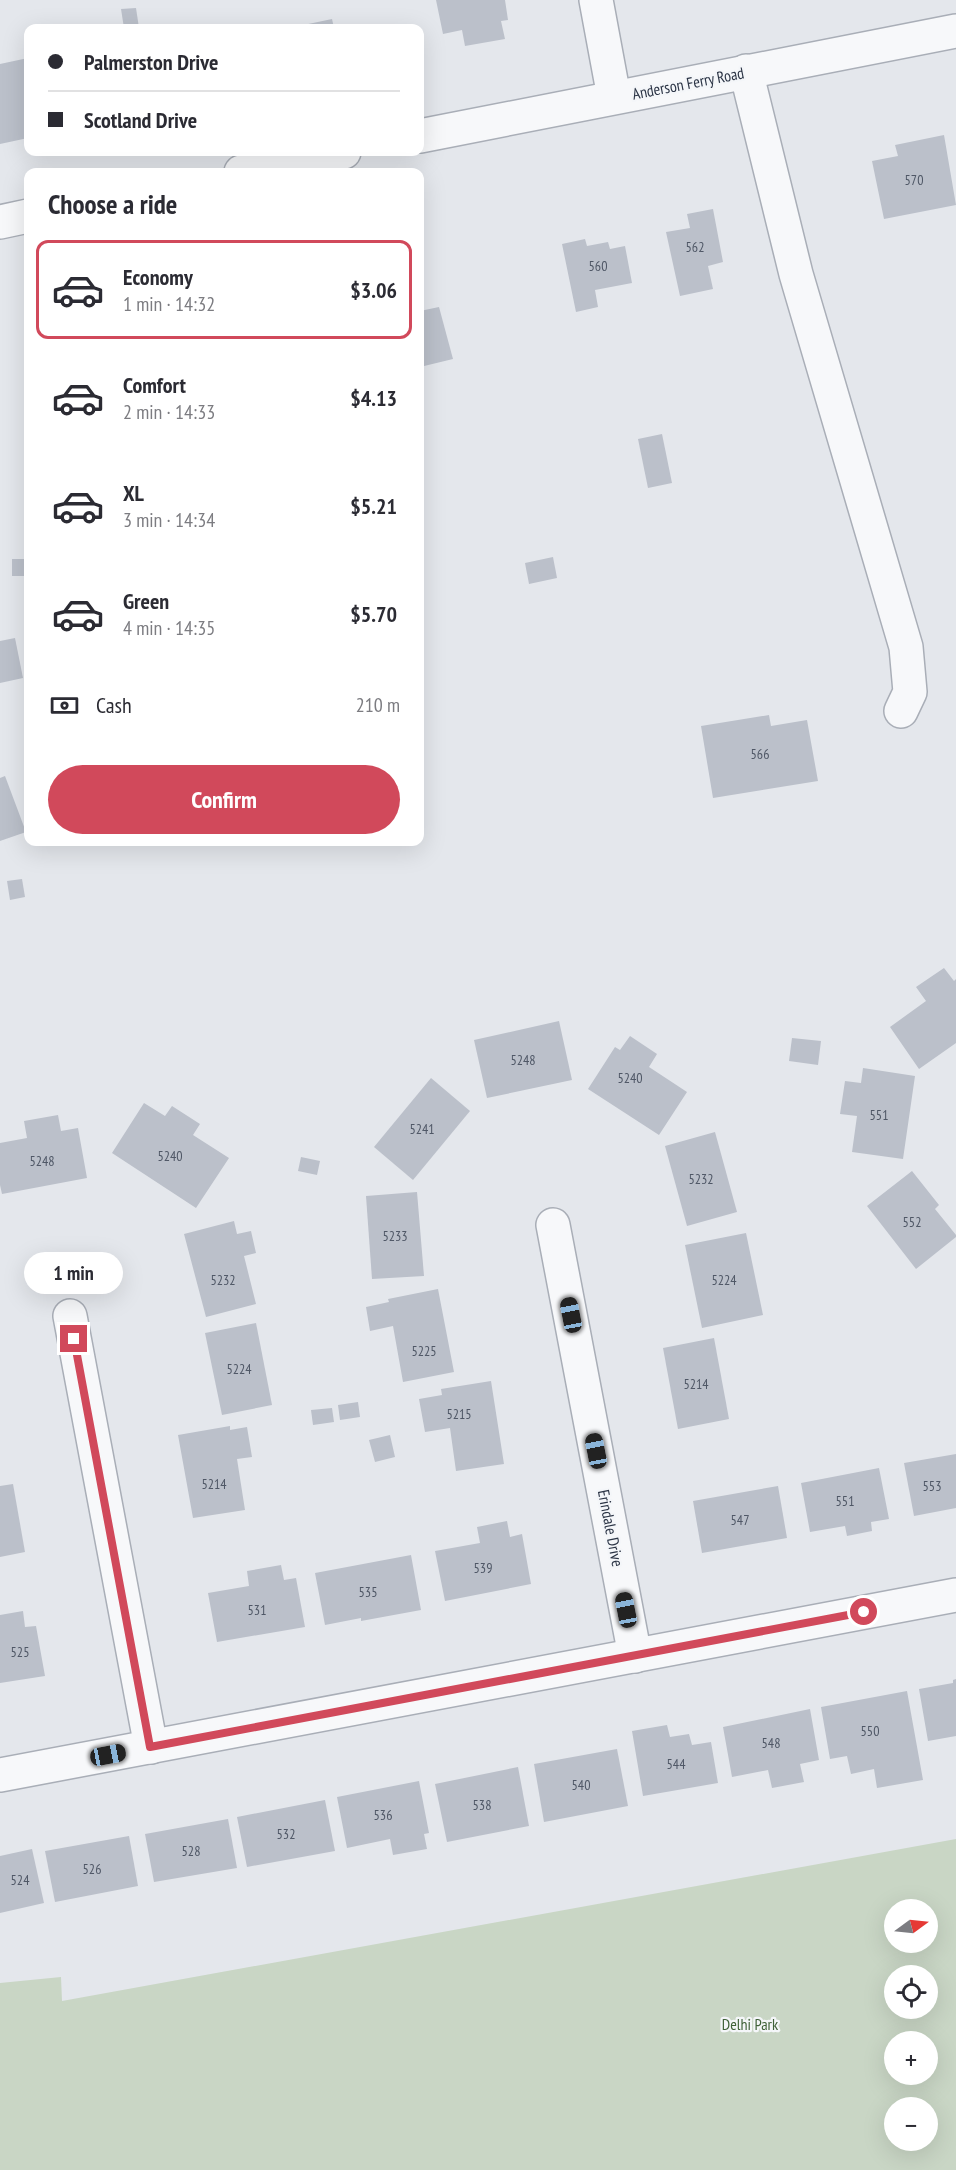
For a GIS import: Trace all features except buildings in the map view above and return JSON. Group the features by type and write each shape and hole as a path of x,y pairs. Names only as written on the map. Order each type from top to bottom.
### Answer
{"street":[{"path":"596,0 614,97"},
{"name":"Anderson Ferry Road","path":"424,135 956,31"},
{"path":"746,71 796,274 906,647 910,692 900,711"},
{"path":"262,168 323,156"},
{"path":"0,222 24,217"},
{"name":"Erindale Drive","path":"553,1224 635,1656"},
{"path":"70,1316 150,1747"},
{"path":"0,1775 956,1595"}],"green space":[{"name":"Delhi Park","path":"956,1839 956,2170 0,2170 0,1983 61,1977 62,2001"}],"route":[{"path":"74,1339 150,1747 864,1612"}]}
